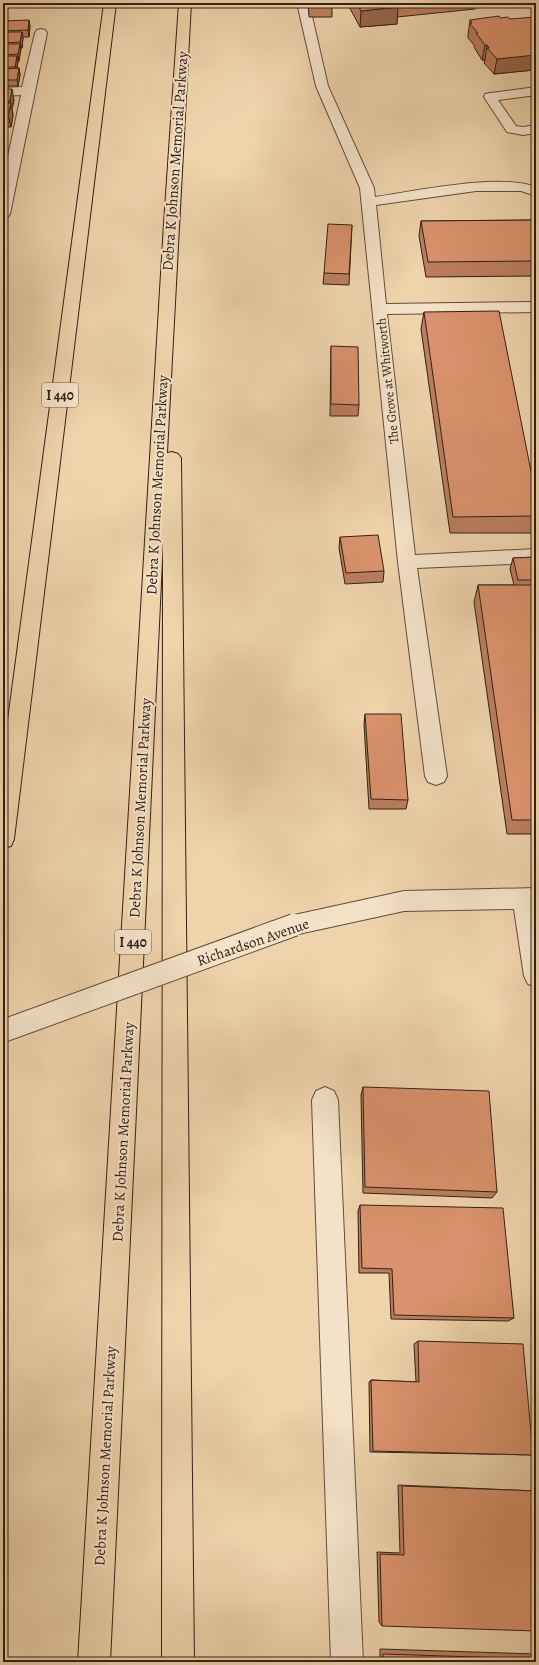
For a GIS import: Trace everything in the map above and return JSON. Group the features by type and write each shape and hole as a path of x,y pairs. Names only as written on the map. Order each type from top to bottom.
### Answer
{"highway":[{"name":"I 440","path":"3,839 110,3"},
{"name":"Debra K Johnson Memorial Parkway","path":"94,1662 171,223 185,3"},
{"path":"171,223 178,1662"},
{"path":"3,814 10,787"}],"street":[{"path":"303,3 322,86 367,188 379,309"},
{"path":"3,214 28,91 42,33"},
{"path":"3,92 28,91"},
{"path":"536,91 490,97 512,129 523,131 536,130"},
{"path":"368,202 476,187 523,187 536,192"},
{"name":"The Grove at Whitworth","path":"436,776 407,562 379,309 536,307"},
{"path":"407,562 536,556"},
{"path":"530,898 536,976"},
{"name":"Richardson Avenue","path":"3,1031 294,925 404,901 530,898"},
{"path":"325,1100 347,1662"}],"building":[{"path":"309,3 332,3 332,6 309,6"},
{"path":"357,3 396,3 398,7 361,11"},
{"path":"499,16 500,18 508,17 510,19 536,17 536,49 533,49 536,55 497,59 476,33 478,33 470,24 472,23 470,20"},
{"path":"29,20 28,30 3,31 3,21"},
{"path":"3,32 22,32 20,42 3,43"},
{"path":"3,44 20,44 18,54 3,55"},
{"path":"3,56 17,56 15,67 3,67"},
{"path":"19,68 17,80 3,80 3,69"},
{"path":"3,89 12,89 10,101 3,101"},
{"path":"3,103 11,103 8,115 3,116"},
{"path":"536,220 536,261 428,262 421,221"},
{"path":"328,224 352,225 349,274 324,273"},
{"path":"499,311 536,496 536,516 453,517 424,312"},
{"path":"331,346 358,347 359,405 331,404"},
{"path":"378,535 384,571 346,573 340,537"},
{"path":"536,557 536,580 518,580 513,558"},
{"path":"478,585 536,585 536,820 512,820"},
{"path":"365,714 401,714 408,800 371,799"},
{"path":"363,1087 489,1091 497,1192 365,1187"},
{"path":"360,1205 503,1208 514,1318 394,1315 392,1269 362,1268"},
{"path":"418,1341 523,1344 533,1455 373,1451 371,1380 419,1382"},
{"path":"402,1486 536,1491 536,1631 382,1626 380,1554 404,1555"},
{"path":"383,1654 536,1659 536,1662 383,1662"}]}
